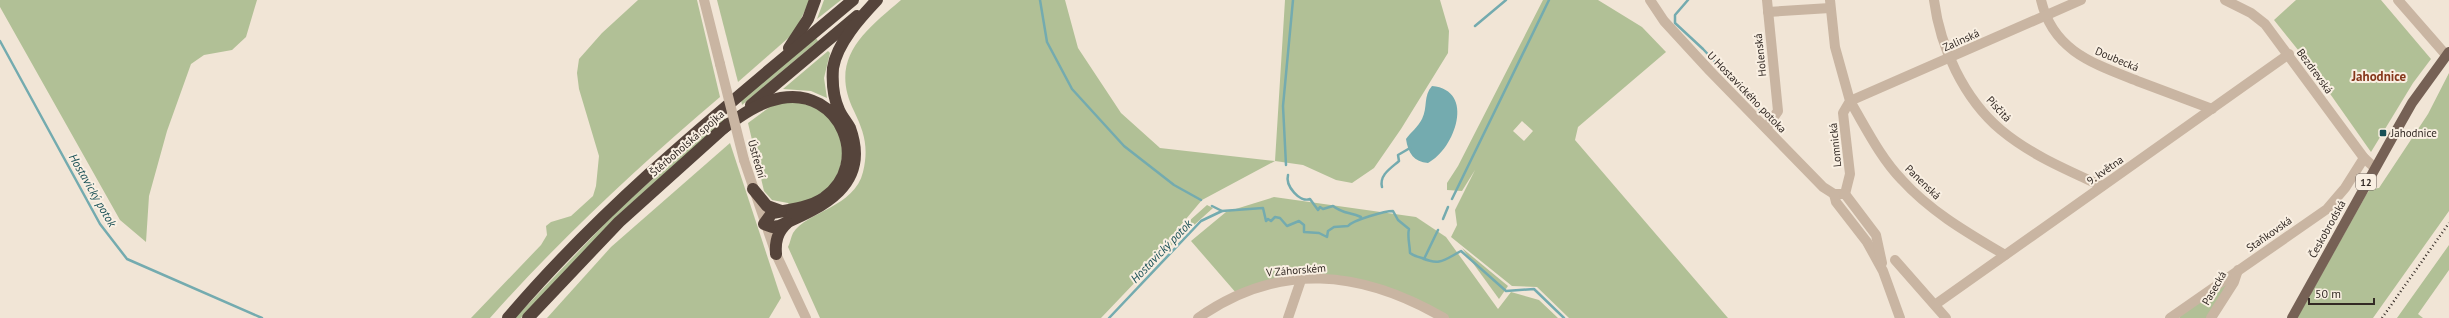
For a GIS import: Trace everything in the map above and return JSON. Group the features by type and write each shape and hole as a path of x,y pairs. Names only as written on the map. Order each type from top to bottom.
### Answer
{"highway":[{"path":"770,70 796,38 808,19 815,0"},
{"name":"Štěrboholská spojka","path":"508,318 570,250 622,199 689,138 853,0"},
{"path":"722,129 755,108 786,98 803,98 814,101 826,108 838,120 844,133 848,148 846,166 840,181 829,194 816,202 769,214 764,224 775,227 829,202 844,186 850,172 854,156 850,129 835,98 834,67 845,40 877,0"},
{"name":"Štěrboholská spojka","path":"528,318 619,222 722,129 877,0"},
{"path":"753,189 767,206 783,211"},
{"path":"776,254 776,241 780,231 787,222"}],"main road":[{"name":"Českobrodská","path":"2292,318 2412,103 2448,54"}],"street":[{"name":"Ústřední","path":"704,0 744,160 764,224 776,254 806,318"},
{"name":"U Hostavického potoka","path":"1650,0 1664,21 1823,187 1834,194 1836,202 1867,242 1883,271 1900,318"},
{"name":"Holenská","path":"1766,128 1778,111 1767,0"},
{"name":"Písčitá","path":"1934,0 1936,20 1950,58 1964,85 1981,109 2000,130 2049,162 2102,186"},
{"name":"Doubecká","path":"2041,0 2045,16 2058,37 2075,52 2094,64 2212,109"},
{"name":"Zalinská","path":"1850,101 2081,0"},
{"name":"Bezdrevská","path":"2225,0 2251,13 2265,24 2289,54 2364,158 2375,168"},
{"path":"2398,0 2448,54"},
{"path":"1768,12 1830,4 1835,47 1850,101"},
{"name":"9. května","path":"1936,304 2289,54"},
{"name":"Lomnická","path":"1845,194 1850,174 1843,113 1850,101"},
{"name":"Panenská","path":"1850,101 1879,151 1901,179 1932,209 1961,229 2005,255"},
{"name":"Staňkovská","path":"2174,317 2238,270 2327,209 2345,188 2364,158"},
{"path":"1834,194 1845,194 1876,235 1883,271"},
{"path":"1895,260 1936,304 1946,318"},
{"name":"Pasecká","path":"2211,318 2234,282 2238,270"},
{"path":"1288,318 1301,280"},
{"name":"V Záhorském","path":"1198,318 1219,304 1259,286 1301,280 1351,280 1412,301 1444,318"}],"green space":[{"path":"0,0 257,0 246,37 232,50 204,55 191,64 167,131 149,196 146,242 120,220 0,7"},
{"path":"638,0 697,0 720,97 601,203 544,259 490,318 471,318 541,245 547,235 546,226 551,222 571,216 593,196 596,186 599,156 579,89 577,73 579,59 602,33"},
{"path":"717,0 810,0 794,33 738,82"},
{"path":"824,0 841,0 817,19"},
{"path":"901,0 1065,0 1078,48 1121,113 1160,148 1275,161 1202,200 1169,239 1207,205 1213,208 1163,253 1101,318 820,318 788,247 793,233 799,226 841,201 851,193 858,184 863,172 866,155 863,133 847,92 845,76 848,61 854,47 863,35"},
{"path":"1285,0 1440,0 1449,31 1448,53 1401,129 1374,168 1352,183 1336,180 1303,165 1275,161"},
{"path":"1543,0 1598,0 1642,27 1666,52 1578,127 1575,140 1728,318 1569,318 1537,287 1512,286 1451,237 1457,225 1455,210 1475,170 1462,191 1447,190 1447,183 1458,166","holes":["1522,121 1533,131 1524,141 1513,131"]},
{"path":"2296,0 2381,0 2431,59 2413,83 2371,152 2307,61 2274,20"},
{"path":"816,38 818,41 742,105 741,100"},
{"path":"828,51 830,53 824,78 827,98 811,91 783,89"},
{"path":"2449,73 2449,211 2373,318 2297,318 2366,195 2370,189 2379,188 2428,114"},
{"path":"792,101 812,106 826,113 838,133 841,142 842,160 836,177 827,189 812,198 790,206 788,203 772,200 764,191 748,123 771,106"},
{"path":"724,115 725,120 618,215 521,318 515,318 616,212"},
{"path":"730,143 781,298 769,318 547,318 611,247"},
{"path":"1274,197 1416,217 1446,237 1498,309 1511,292 1539,300 1558,318 1449,318 1417,299 1302,276 1237,294 1191,241 1226,212"},
{"path":"2449,245 2449,270 2418,314 2423,318 2397,318"},
{"path":"1462,248 1508,286 1499,299"},
{"path":"2235,274 2210,318 2180,318 2176,315"}],"water":[{"path":"1432,86 1446,90 1454,98 1457,108 1457,121 1453,134 1446,146 1438,156 1428,163 1419,161 1412,156 1408,149 1406,139 1419,125 1424,115 1427,94"}],"waterway":[{"path":"1040,0 1047,42 1072,89 1124,146 1174,185 1201,200"},
{"path":"1286,165 1283,106 1293,0"},
{"path":"1475,26 1506,0"},
{"path":"1452,199 1549,0"},
{"path":"1688,0 1675,15 1675,23 1703,49 1763,113"},
{"name":"Hostavický potok","path":"0,41 100,224 127,259 262,318"},
{"path":"1382,187 1382,179 1389,169 1399,161 1398,155 1410,148"},
{"path":"1288,175 1289,184 1294,193 1306,200 1310,199 1318,210 1320,207 1323,209 1333,206 1361,217"},
{"path":"1212,206 1222,211"},
{"path":"1443,219 1448,207"},
{"name":"Hostavický potok","path":"1109,318 1201,221 1222,211 1263,208 1266,221 1268,219 1271,221 1275,217 1280,218 1287,226 1299,221 1304,225 1304,232 1319,233 1327,237 1328,231 1334,227 1348,226 1369,216 1393,211 1398,220 1409,229 1408,238 1410,253 1433,262 1438,262 1461,251 1506,291 1534,289 1564,318"},
{"path":"1424,259 1438,230"}],"railway":[{"path":"2382,318 2449,223"}],"place":[{"name":"Jahodnice","path":"2383,133"}],"district":[{"name":"Jahodnice","path":"2379,76"}]}
